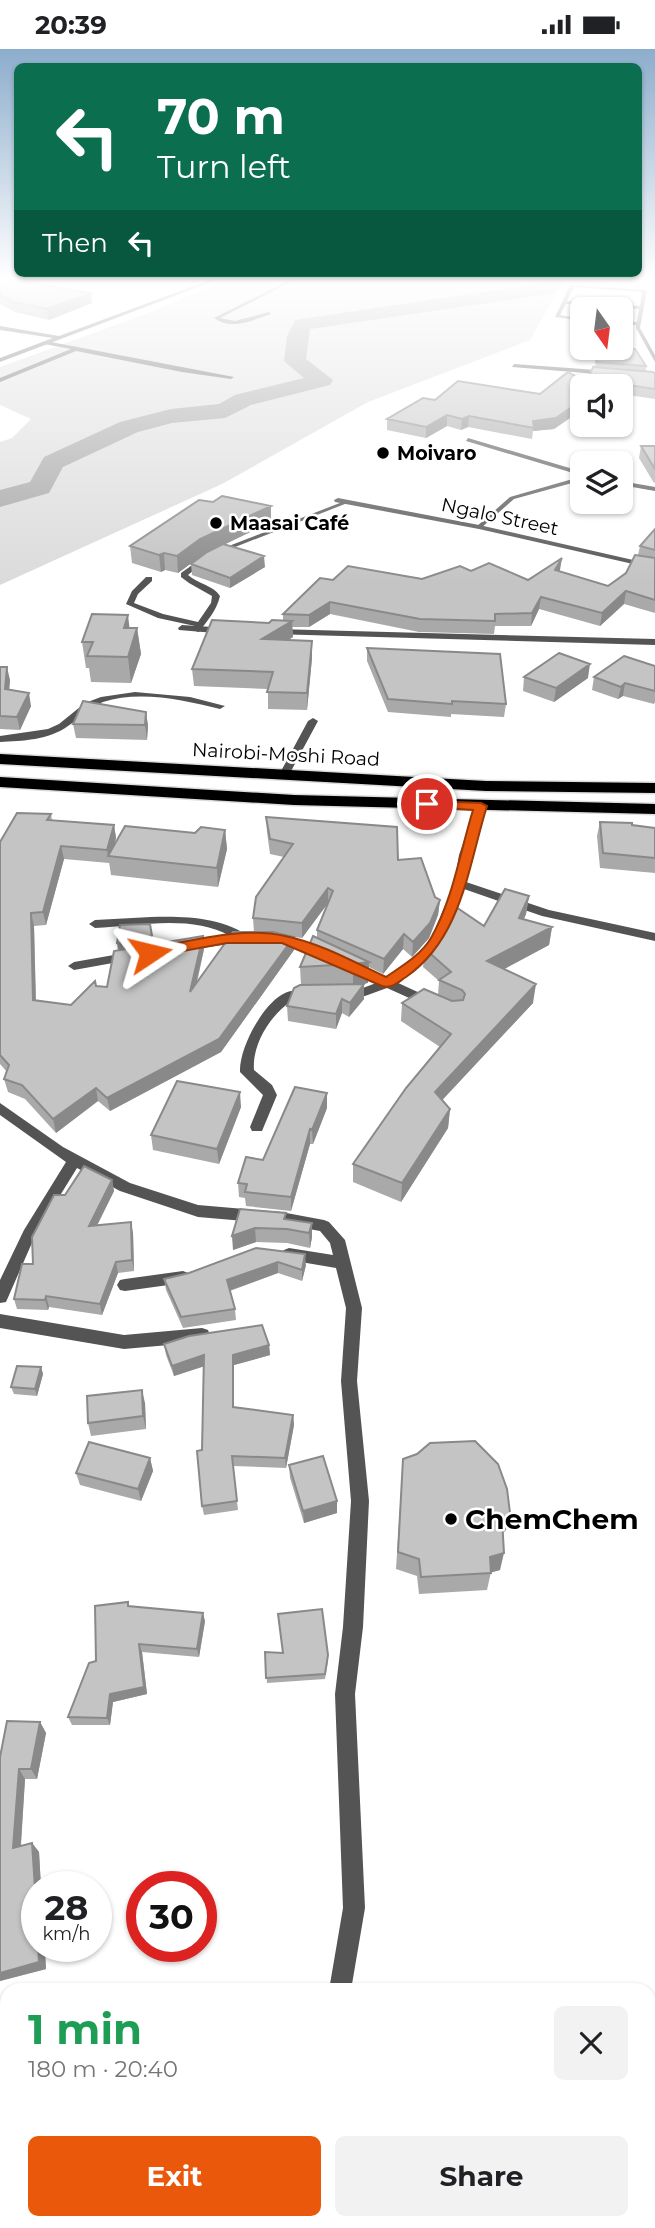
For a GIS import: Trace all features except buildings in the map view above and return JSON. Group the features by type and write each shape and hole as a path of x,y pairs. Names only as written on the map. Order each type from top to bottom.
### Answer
{"highway":[{"name":"Nairobi-Moshi Road","path":"0,758 486,786 655,788"},
{"name":"Nairobi-Moshi Road","path":"0,782 294,800 655,809"}],"street":[{"path":"468,440 570,472"},
{"path":"633,485 655,489"},
{"name":"Ngalo Street","path":"342,501 480,527 655,567"},
{"path":"182,628 238,631"},
{"path":"264,632 655,642"},
{"path":"0,739 58,728 89,704 110,698 198,699 220,706"},
{"path":"285,773 313,721"},
{"path":"257,1126 270,1095 267,1087 247,1072 246,1062 254,1037 288,996 365,992 387,983 418,962 436,940 460,884 465,855 481,806"},
{"path":"460,884 546,913 655,937"},
{"path":"95,924 195,921 225,926 248,938 176,948"},
{"path":"268,938 299,944 444,1009"},
{"path":"74,966 150,953"},
{"path":"0,1108 34,1136 125,1187 198,1211 281,1218 324,1226 337,1240 354,1308 349,1381 360,1501 357,1574 345,1694 354,1908 341,1983"},
{"path":"0,1297 29,1234 74,1160"},
{"path":"268,1251 342,1263"},
{"path":"125,1285 201,1273"},
{"path":"0,1321 124,1342 212,1333"}],"lane":[{"path":"480,527 512,498 570,480"},
{"path":"149,579 130,599 130,604 198,628 217,593 214,589 190,581 184,575 204,559 223,550 342,501"}],"shaded area":[{"path":"0,380 426,380 368,402 222,484 0,585 0,442 12,438 31,419 0,405"}],"waterway":[{"path":"0,499 40,487 53,462 129,427 171,416 225,411 243,400 322,380"}],"place":[{"name":"Moivaro","path":"383,453"},
{"name":"Maasai Café","path":"216,523"},
{"name":"ChemChem","path":"451,1519"}],"route":[{"path":"150,953 227,939 282,939 387,983 418,962 436,940 460,884 465,855 481,806 427,804"}]}
